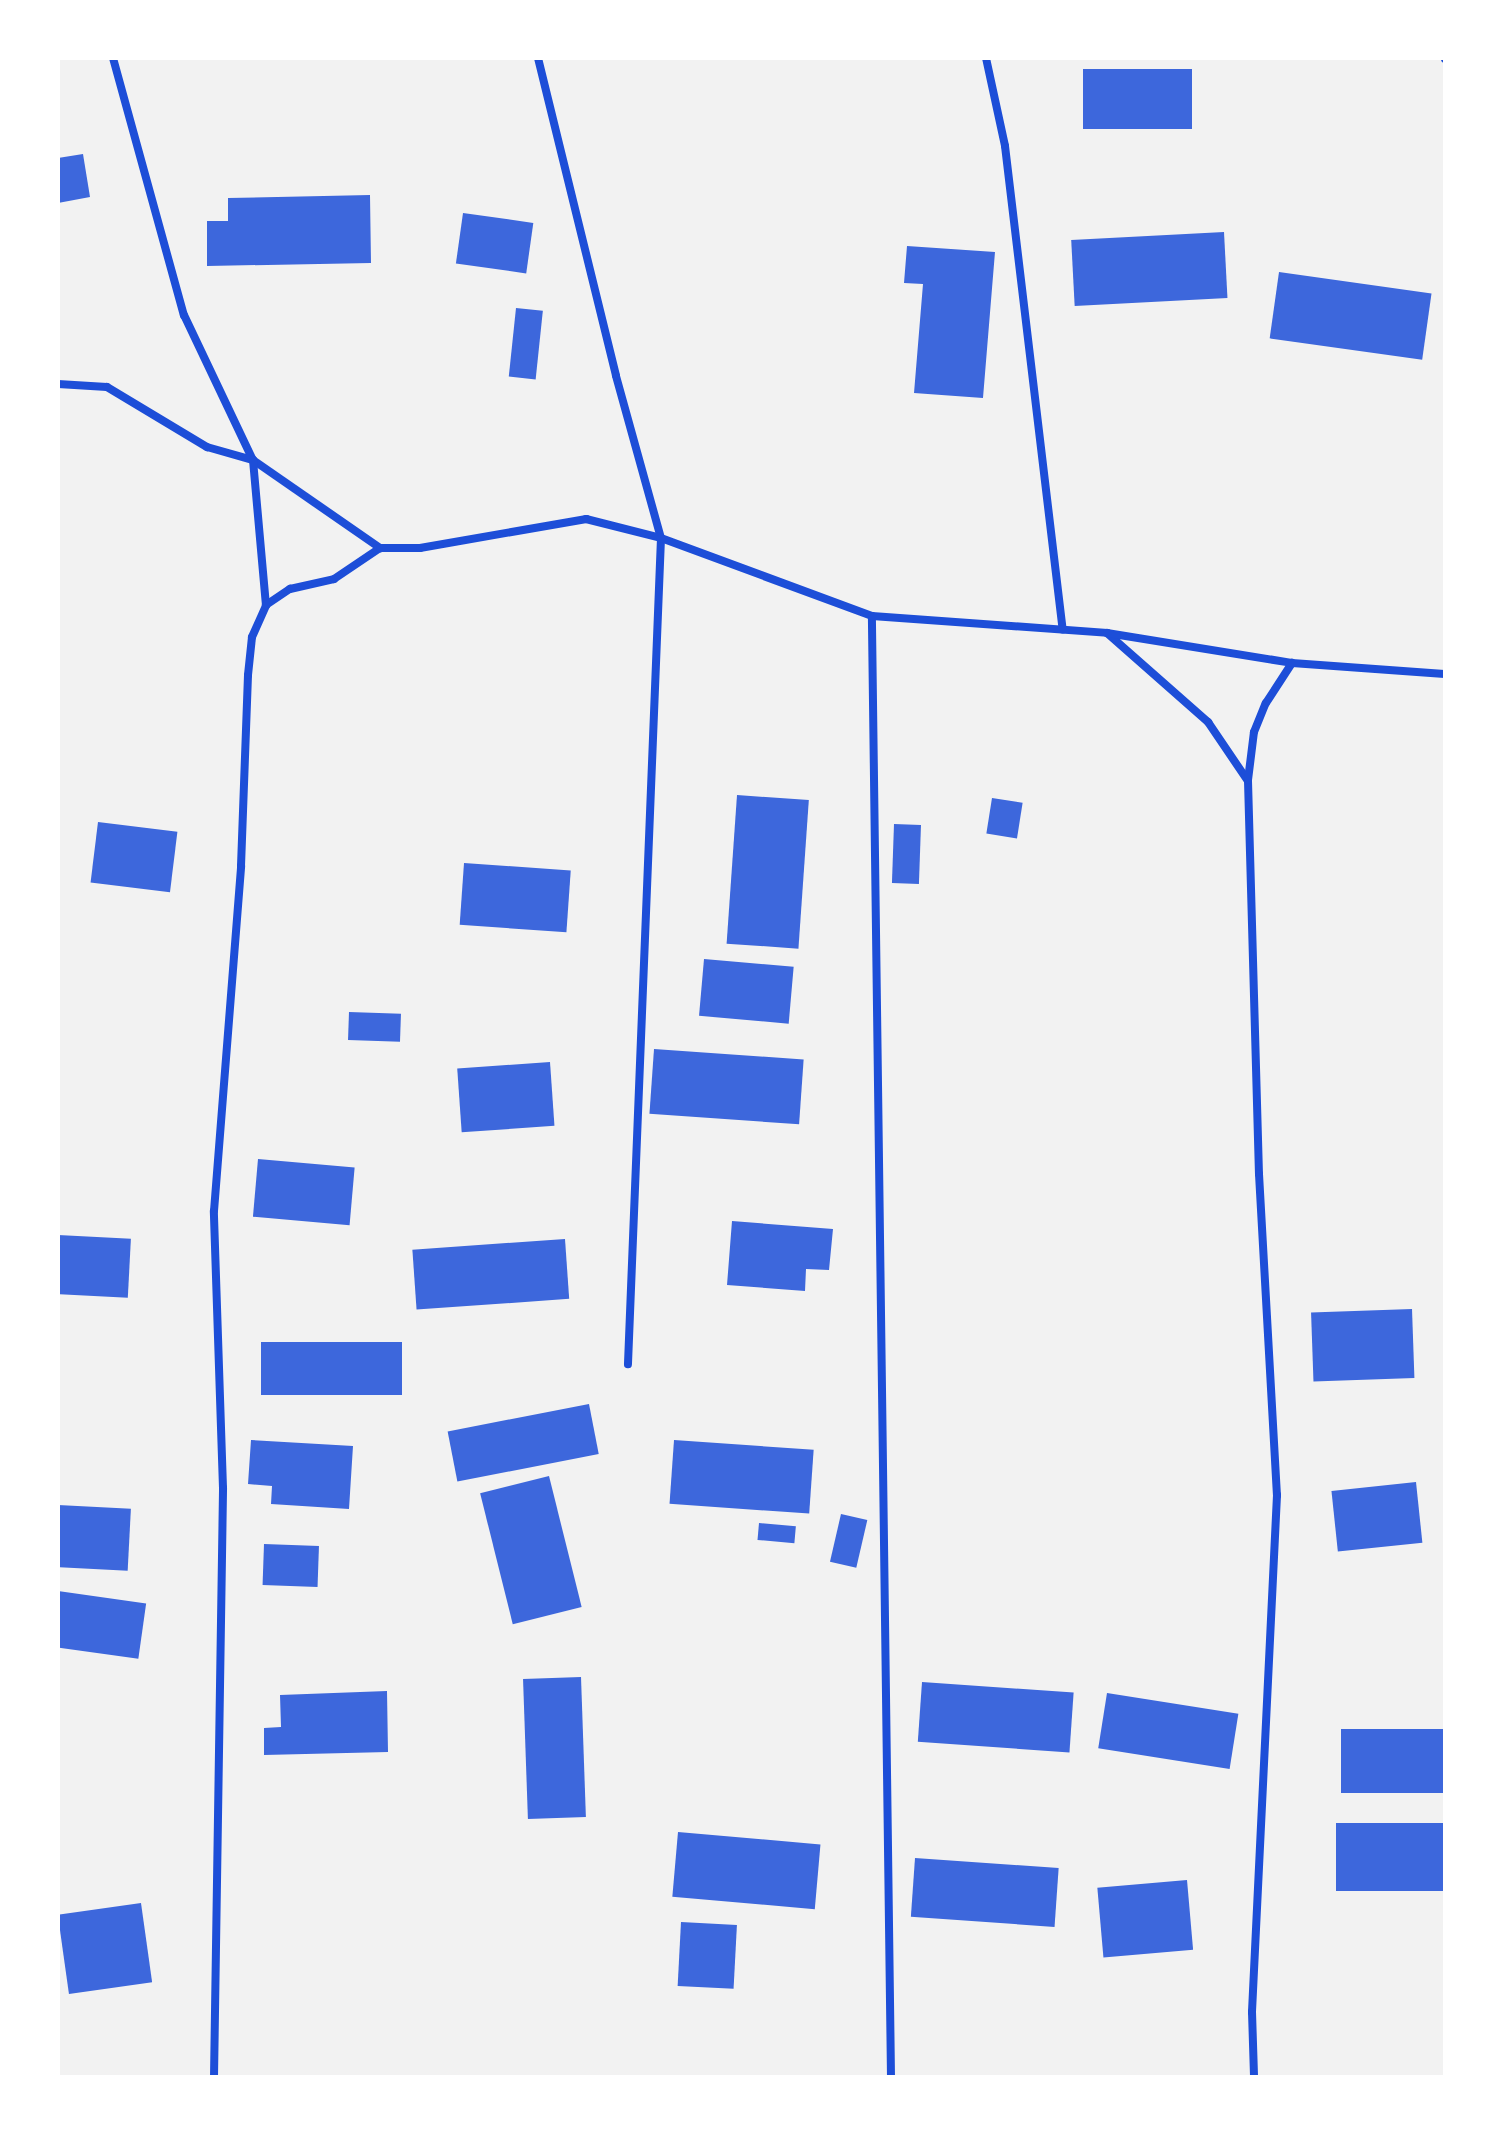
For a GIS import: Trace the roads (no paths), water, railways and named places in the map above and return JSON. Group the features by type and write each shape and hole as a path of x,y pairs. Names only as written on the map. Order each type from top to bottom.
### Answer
{"street":[{"path":"113,58 184,315 253,460 266,605 252,637 248,675 241,866 214,1211 223,1488 214,2077"},
{"path":"538,58 616,376 661,538 628,1364"},
{"path":"986,58 1005,146 1063,630"},
{"path":"58,384 107,387 207,447 253,460 380,548"},
{"path":"266,605 290,589 334,579 380,548 420,548 586,519 661,538 872,616 1107,633 1292,663 1445,674"},
{"path":"872,616 891,2077"},
{"path":"1107,633 1208,722 1248,781"},
{"path":"1254,2077 1252,2012 1277,1495 1259,1174 1248,781 1254,732 1266,703 1292,663"}]}
